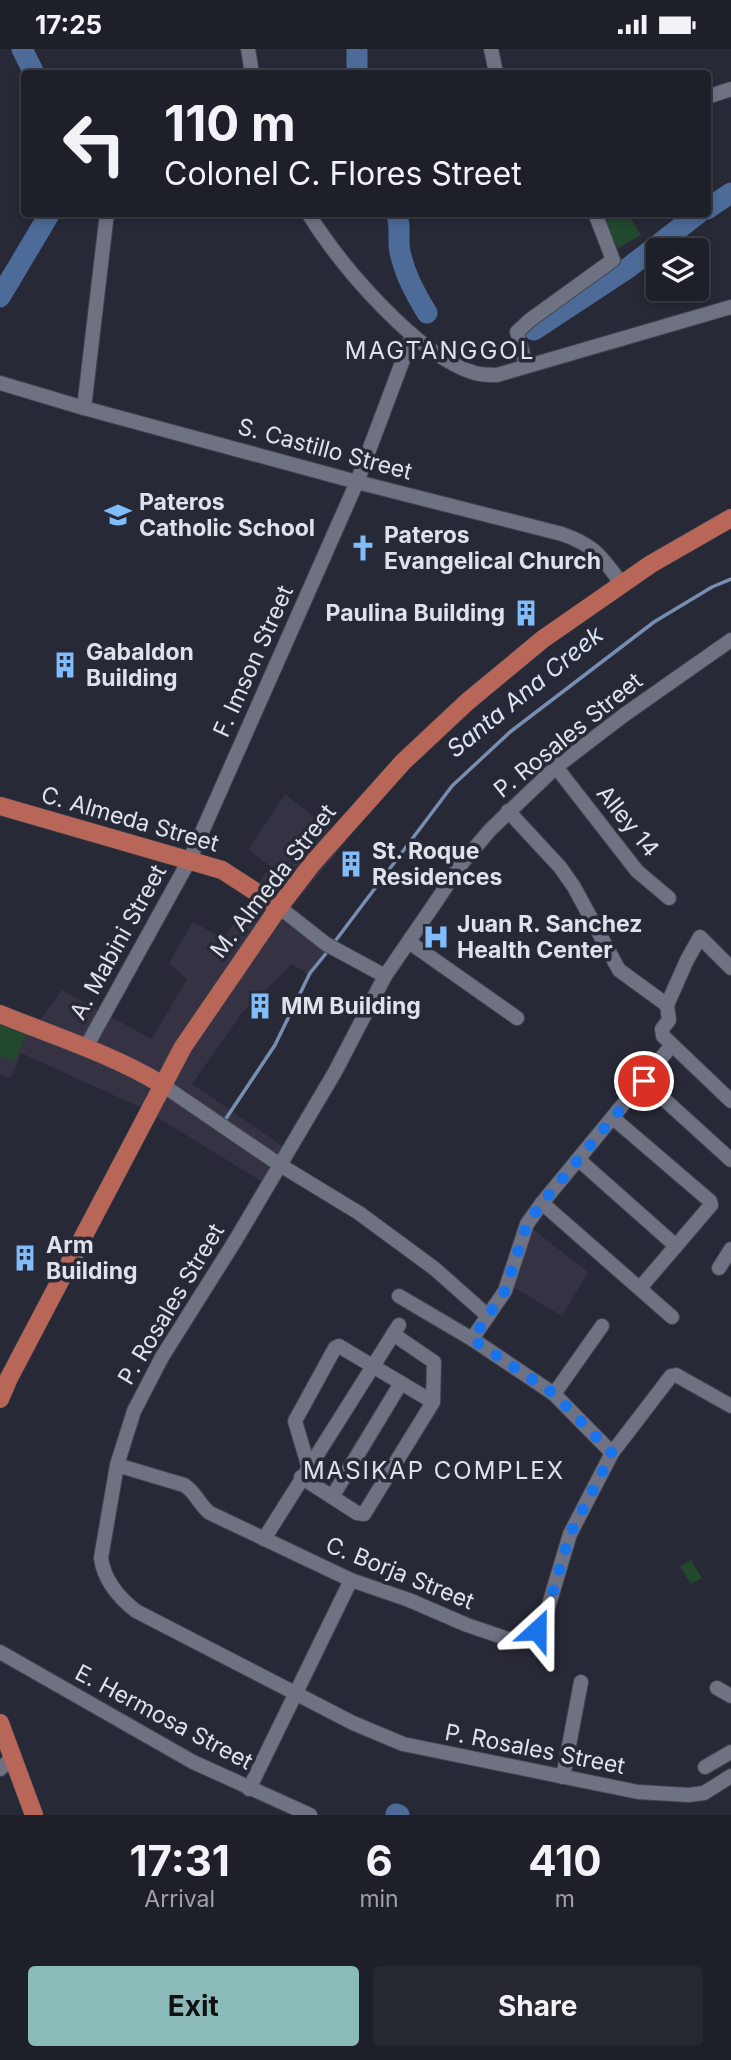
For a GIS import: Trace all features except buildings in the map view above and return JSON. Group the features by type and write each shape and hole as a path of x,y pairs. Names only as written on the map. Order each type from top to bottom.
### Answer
{"main road":[{"name":"M. Almeda Street","path":"0,1399 4,1377 88,1229 183,1047 279,907 359,810 403,762 449,719 543,639 651,564 731,518"},
{"name":"C. Almeda Street","path":"0,806 222,870 279,907"},
{"path":"0,1014 86,1047 162,1084"},
{"path":"0,1723 6,1764 34,1815"}],"street":[{"path":"248,49 252,70"},
{"path":"491,49 495,70"},
{"path":"711,96 731,89"},
{"path":"84,408 107,217"},
{"path":"310,217 320,233 358,279 412,337 444,359 477,374 497,375 731,307"},
{"path":"526,365 519,339 530,320 613,260 597,217"},
{"name":"F. Imson Street","path":"190,859 357,482 412,337"},
{"name":"S. Castillo Street","path":"0,383 357,482 549,530 582,541 596,550 622,584"},
{"name":"P. Rosales Street","path":"731,641 624,715 556,767 509,811 462,863 385,976 335,1072 162,1357 134,1411 117,1465 101,1558 103,1572 116,1592 136,1611 353,1723 403,1745 638,1792 689,1795 704,1793 731,1776"},
{"name":"Alley 14","path":"556,767 637,871 669,898"},
{"path":"509,811 560,867 574,887 619,970 667,1005"},
{"name":"A. Mabini Street","path":"86,1047 190,859"},
{"name":"C. Almeda Street","path":"279,907 326,944 385,976"},
{"path":"731,968 700,937 667,1005 668,1020 662,1029 663,1035 672,1045 731,1101"},
{"path":"409,942 517,1018"},
{"path":"472,1339 505,1291 527,1224 672,1045"},
{"path":"644,1081 731,1160"},
{"path":"162,1084 280,1165 359,1213 435,1269 488,1316"},
{"path":"613,1118 710,1201 710,1207 640,1288"},
{"path":"579,1160 676,1246"},
{"path":"542,1203 672,1317"},
{"path":"719,1268 731,1249"},
{"path":"399,1296 472,1339 554,1394 612,1453"},
{"path":"554,1394 602,1326"},
{"path":"264,1539 305,1471 372,1366 396,1330 434,1362 433,1402 361,1515 332,1497 305,1471 295,1421 335,1349 344,1347 372,1366 433,1402"},
{"name":"C. Borja Street","path":"117,1465 184,1485 191,1489 210,1513 351,1580 509,1639 528,1636 537,1630 545,1618 570,1534 612,1453 673,1375 731,1406"},
{"path":"332,1497 401,1383"},
{"path":"249,1789 351,1580"},
{"name":"E. Hermosa Street","path":"0,1653 193,1762 310,1815"},
{"path":"563,1777 580,1682"},
{"path":"717,1688 731,1696"},
{"path":"705,1767 731,1752"}],"shaded area":[{"path":"285,794 346,842 289,910 334,946 311,976 292,964 242,1013 192,1084 284,1147 264,1183 144,1109 21,1053 11,1078 0,1074 0,1006 39,1021 62,990 152,1039 187,979 169,963 193,922 224,939 270,866 248,850"},
{"path":"526,1224 588,1272 562,1316 510,1285"}],"green space":[{"path":"614,217 630,217 641,235 618,248 603,223"},
{"path":"0,1019 28,1030 14,1062 0,1056"},
{"path":"691,1560 702,1578 691,1584 680,1566"}],"waterway":[{"path":"22,49 32,70"},
{"path":"357,49 357,70"},
{"path":"711,206 731,193"},
{"path":"0,297 48,217"},
{"path":"397,217 402,260 427,313"},
{"path":"534,330 628,268 694,217"},
{"name":"Santa Ana Creek","path":"333,944 452,786 510,732 654,622 712,587 731,579"},
{"name":"Santa Ana Creek","path":"223,1123 275,1045 310,973 328,951"}],"place":[{"name":"Pateros Catholic School","path":"118,515"},
{"name":"Pateros Evangelical Church","path":"363,548"},
{"name":"Paulina Building","path":"526,613"},
{"name":"Gabaldon Building","path":"65,665"},
{"name":"St. Roque Residences","path":"351,864"},
{"name":"Juan R. Sanchez Health Center","path":"436,937"},
{"name":"MM Building","path":"260,1006"},
{"name":"Arm Building","path":"25,1258"}],"district":[{"name":"MAGTANGGOL","path":"440,351"},
{"name":"MASIKAP COMPLEX","path":"434,1471"}],"route":[{"path":"537,1630 545,1618 570,1534 598,1475 612,1453 554,1394 472,1339 505,1291 527,1224 644,1081"}]}
